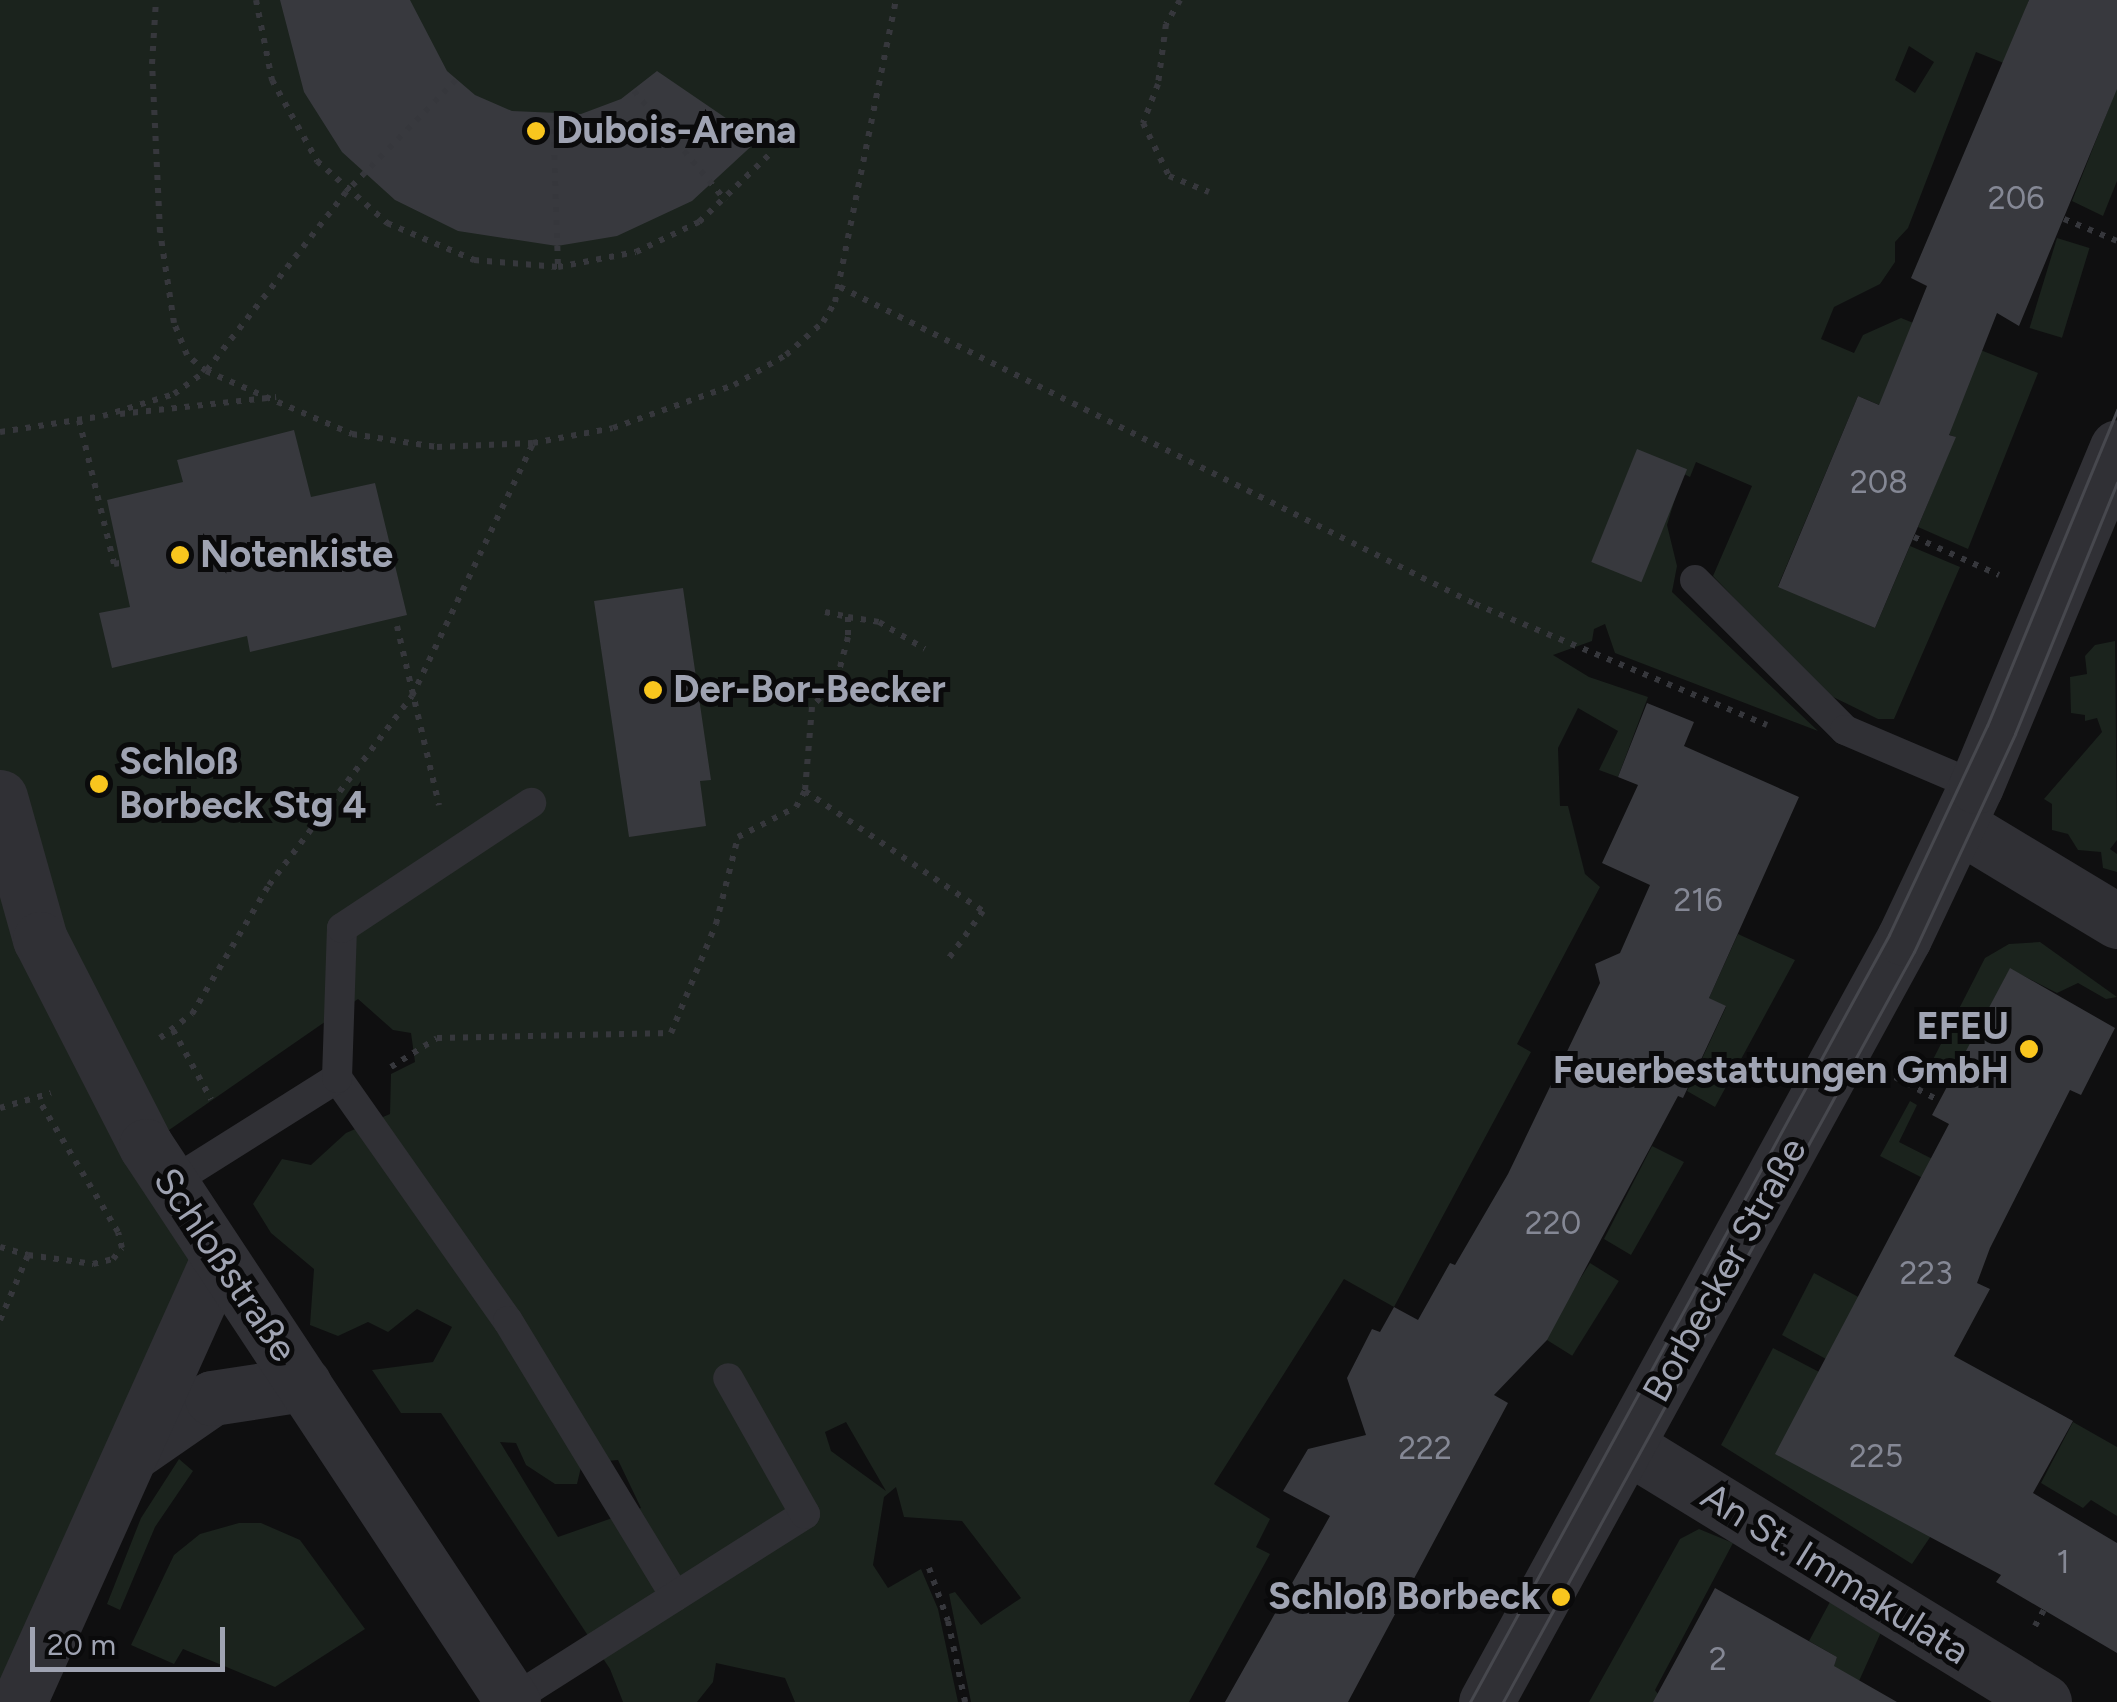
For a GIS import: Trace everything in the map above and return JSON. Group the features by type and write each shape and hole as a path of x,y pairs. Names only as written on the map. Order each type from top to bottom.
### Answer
{"street":[{"name":"Borbecker Straße","path":"1486,1702 1846,1050 1967,806 2117,447"},
{"name":"Schloßstraße","path":"0,797 40,939 169,1184 513,1701"},
{"path":"1967,806 2117,921"},
{"path":"19,1702 218,1259"},
{"path":"131,1455 212,1398 304,1384"},
{"name":"An St. Immakulata","path":"1628,1446 2044,1702"}],"lane":[{"path":"1695,580 1846,730 1967,806"},
{"path":"531,802 342,928 337,1078 508,1321 676,1596"},
{"path":"169,1184 337,1078"},
{"path":"513,1701 806,1514 728,1378"}],"path":[{"path":"156,0 153,100 160,232 174,324 187,355 206,371 376,440 437,447 533,443 613,428 734,385 786,355 823,322 840,286 896,0"},
{"path":"256,0 272,80 292,122 346,192 429,244 474,260 558,267 636,252 726,201 770,154"},
{"path":"1180,0 1166,24 1158,84 1143,123 1169,176 1209,192"},
{"path":"104,416 174,394 206,371 346,192 456,80"},
{"path":"634,92 726,201"},
{"path":"553,116 558,267"},
{"path":"2064,220 2117,241"},
{"path":"840,286 1475,604 1787,734"},
{"path":"0,432 278,397"},
{"path":"79,420 114,564 120,563"},
{"path":"236,1142 173,1030 199,1003 268,885 412,696 533,443"},
{"path":"1914,537 2055,600"},
{"path":"825,612 878,622 925,649"},
{"path":"337,1078 377,1076 437,1038 672,1034 710,942 738,837 796,807 806,791 809,718 844,665 848,617"},
{"path":"396,626 451,854"},
{"path":"806,791 983,911 949,958"},
{"path":"0,1108 38,1098 121,1240 119,1254 104,1263 0,1247"},
{"path":"0,1320 28,1254"},
{"path":"929,1568 965,1702"}],"shaded area":[{"path":"0,0 2029,0 2026,8 2117,50 2117,181 2103,216 2072,201 2110,105 1976,52 1908,228 1895,242 1895,262 1880,284 1834,307 1821,339 1854,353 1863,335 1901,318 2038,373 1968,549 1918,527 1955,437 1858,396 1778,586 1875,628 1910,546 1960,567 1894,719 1878,719 1825,693 1713,576 1752,486 1696,462 1690,477 1660,462 1677,492 1667,525 1677,566 1672,592 1818,731 1615,653 1605,624 1594,629 1592,641 1553,655 1589,677 1648,697 1618,777 1599,770 1618,731 1578,708 1558,748 1560,806 1568,806 1585,874 1600,887 1517,1044 1531,1052 1394,1307 1344,1279 1214,1484 1270,1519 1256,1547 1270,1554 1189,1702 971,1702 949,1594 955,1592 981,1625 1021,1598 962,1521 904,1517 896,1487 884,1497 873,1565 888,1588 921,1569 938,1609 958,1702 795,1702 785,1678 716,1663 713,1682 697,1702 623,1702 610,1669 441,1413 401,1413 372,1370 433,1362 452,1327 417,1309 388,1332 368,1322 338,1336 310,1325 314,1269 271,1233 253,1204 282,1159 311,1165 346,1133 390,1114 391,1074 415,1062 411,1033 393,1030 358,999 146,1146 218,1259 0,1702","holes":["1909,46 1934,62 1915,93 1895,80","846,1422 886,1491 831,1451 825,1432","500,1442 516,1443 526,1465 555,1484 577,1484 582,1463 618,1460 641,1508 558,1537"]},
{"path":"2057,238 2090,248 2062,338 2030,328"},
{"path":"2115,641 2117,840 2110,849 2117,854 2117,872 2103,868 2101,852 2078,850 2068,834 2052,830 2052,804 2044,799 2102,732 2097,718 2085,721 2085,715 2071,713 2070,677 2087,674 2085,656 2095,645"},
{"path":"1738,934 1795,960 1715,1107 1687,1091 1726,1007 1709,998"},
{"path":"2040,942 2117,997 2106,999 2078,983 2057,993 2010,969 1947,1089 1924,1077 1985,958 2009,944"},
{"path":"1910,1101 1917,1105 1899,1142 2015,1201 1975,1205 1880,1156"},
{"path":"1652,1146 1684,1162 1631,1255 1604,1239"},
{"path":"1590,1263 1619,1281 1572,1356 1543,1338"},
{"path":"1814,1273 1938,1340 1925,1413 1782,1335"},
{"path":"1773,1348 1823,1374 1943,1518 1912,1564 1721,1445"},
{"path":"2073,1422 2117,1447 2117,1516 2091,1500 2083,1508 2041,1483"},
{"path":"179,1459 193,1471 155,1527 120,1610 107,1604 141,1518"},
{"path":"239,1523 261,1523 300,1540 365,1629 275,1687 183,1649 174,1664 131,1645 174,1555 200,1534"},
{"path":"1699,1529 1733,1543 1655,1690 1664,1702 1589,1702 1680,1539"},
{"path":"1831,1600 1882,1630 1859,1681 1833,1667 1837,1657 1809,1641"}],"building":[{"name":"Dubois-Arena","path":"280,0 410,0 447,71 475,95 512,111 581,114 621,99 657,71 758,140 692,201 617,236 557,246 458,231 395,200 342,152 304,92"},
{"path":"2029,0 2117,0 2117,89 2019,326 1997,313 1949,435 1956,437 1875,628 1778,587 1858,396 1879,405 1927,286 1911,278"},
{"name":"Notenkiste","path":"294,430 311,497 375,483 407,615 250,652 247,636 112,668 99,613 130,607 107,500 183,482 177,460"},
{"path":"1637,449 1687,469 1641,582 1591,562"},
{"name":"Der-Bor-Becker","path":"683,588 711,780 700,781 706,826 629,837 594,601"},
{"path":"1647,703 1694,722 1684,746 1799,797 1709,998 1726,1006 1683,1098 1678,1096 1547,1340 1494,1395 1508,1403 1348,1702 1225,1702 1330,1516 1283,1491 1308,1449 1366,1435 1347,1378 1372,1329 1380,1332 1394,1307 1418,1320 1450,1263 1455,1265 1508,1174 1600,983 1595,964 1620,953 1650,885 1602,863 1638,785 1618,777"},
{"path":"2010,968 2115,1028 2081,1095 2070,1090 1990,1248 1977,1283 1990,1289 1954,1356 2073,1421 2033,1493 2117,1543 2117,1653 1996,1582 2001,1575 1775,1454 1949,1124 1932,1115"},
{"path":"1715,1588 1837,1657 1834,1666 1897,1702 1653,1702"}],"tram line":[{"path":"1470,1702 1889,935 1987,726 2117,410"},
{"path":"1503,1702 1914,952 2015,734 2117,483"}],"place":[{"name":"Dubois-Arena","path":"536,131"},
{"name":"Notenkiste","path":"180,555"},
{"name":"Der-Bor-Becker","path":"653,690"},
{"name":"Schloß Borbeck Stg 4","path":"99,784"},
{"name":"EFEU Feuerbestattungen GmbH","path":"2029,1049"},
{"name":"Schloß Borbeck","path":"1561,1597"}]}
